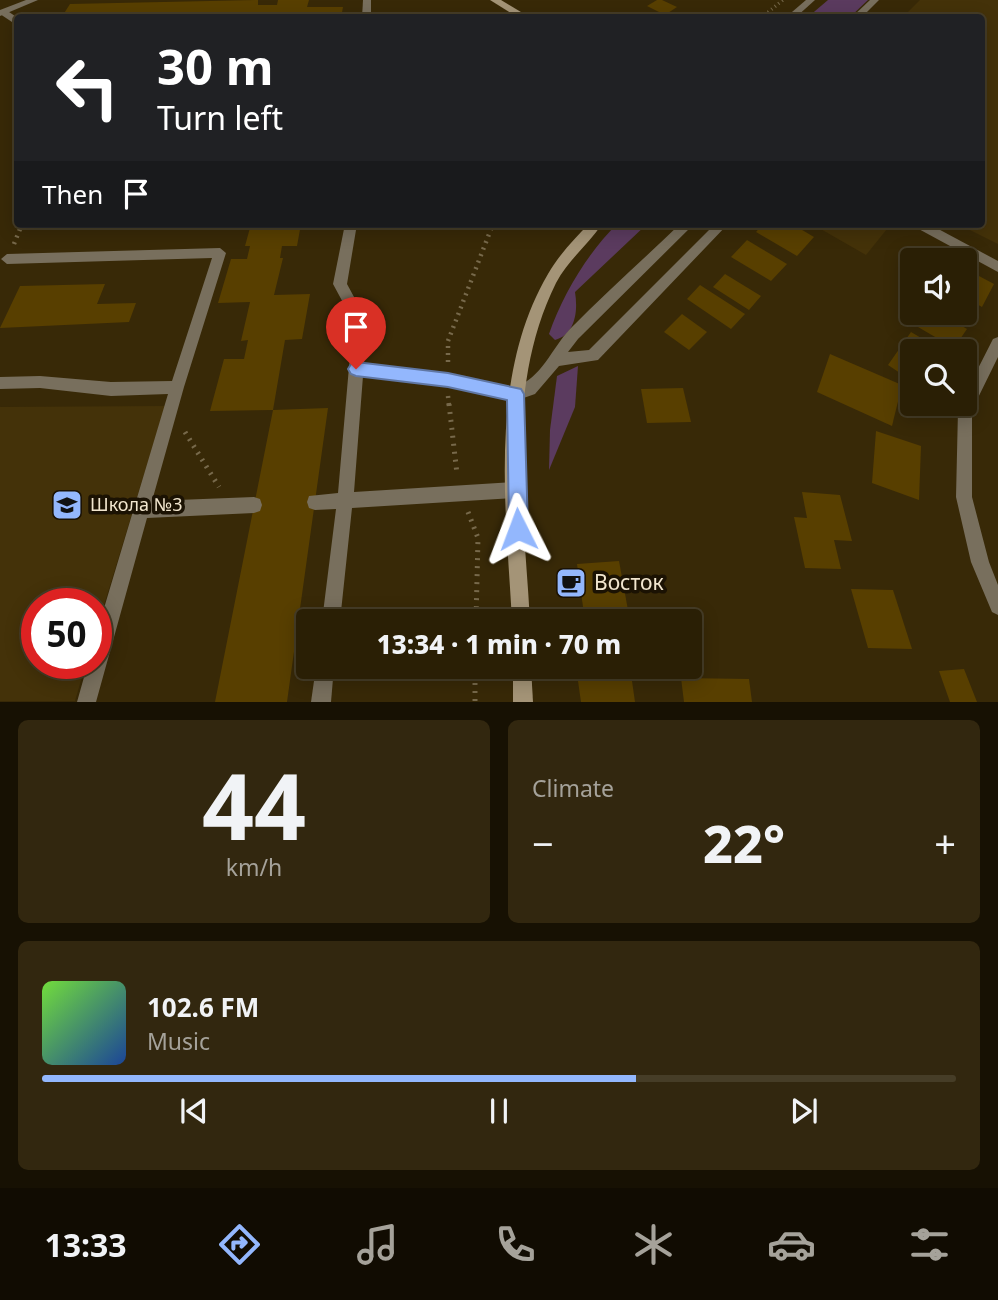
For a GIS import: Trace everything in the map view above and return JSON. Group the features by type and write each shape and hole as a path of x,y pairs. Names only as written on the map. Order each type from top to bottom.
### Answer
{"main road":[{"path":"494,0 520,14"},
{"path":"521,609 515,394 524,344 552,279 571,251 592,228"},
{"path":"522,679 523,702"}],"street":[{"path":"1,12 34,0"},
{"path":"794,14 811,0"},
{"path":"859,14 875,0"},
{"path":"332,609 345,501 360,321 340,284 350,228"},
{"path":"356,369 448,380 515,394 530,388 542,377 573,335 684,228"},
{"path":"554,360 593,356 718,228"},
{"path":"926,228 998,267"},
{"path":"6,259 220,253 177,387 86,702"},
{"path":"998,343 965,410 964,497 979,562 998,606"},
{"path":"0,383 40,382 111,389 177,387"},
{"path":"315,502 516,490"},
{"path":"142,509 254,505"},
{"path":"321,702 324,679"}],"path":[{"path":"766,14 783,0"},
{"path":"477,609 478,538 460,493 448,380 448,341 492,228"},
{"path":"171,409 230,506"},
{"path":"475,679 475,702"}],"shaded area":[{"path":"828,0 868,0 853,14 812,14"},
{"path":"920,0 998,0 998,244 966,228 985,228 985,14 906,14"},
{"path":"614,228 643,228 575,292 574,320 567,332 555,340 549,334 561,304 596,248"},
{"path":"819,228 888,228 866,255"},
{"path":"578,366 575,407 549,470 550,430 557,376"},
{"name":"Школа №3","path":"165,406 109,588 21,588 21,679 81,679 75,701 0,701 0,407"}],"building":[{"path":"258,0 258,5 277,5 278,0 309,0 307,7 343,7 342,14 64,14 70,4"},
{"path":"662,0 677,7 663,14 647,6"},
{"path":"250,228 300,228 297,246 282,246 280,258 283,258 274,295 310,294 302,339 285,340 273,410 210,411 224,359 244,359 248,340 241,341 250,302 218,303 231,259 247,259 250,246 245,246"},
{"path":"760,228 799,228 814,237 797,256 756,232"},
{"path":"747,240 787,264 771,281 731,257"},
{"path":"725,274 761,296 749,310 713,287"},
{"path":"977,275 994,284 982,307 977,304"},
{"path":"105,284 97,304 136,303 129,322 0,328 20,286"},
{"path":"700,285 745,314 731,329 687,299"},
{"path":"682,314 707,332 689,350 664,332"},
{"path":"960,325 967,329 960,339 939,339 918,327"},
{"path":"911,332 923,339 906,339"},
{"path":"900,348 900,373 888,365"},
{"path":"830,354 900,384 892,426 817,392"},
{"path":"683,388 691,422 647,423 641,389"},
{"path":"328,408 300,609 296,609 296,637 287,702 215,702 273,410"},
{"path":"876,431 921,446 919,500 872,483"},
{"path":"802,492 840,495 852,541 834,540 841,569 805,568 794,517 807,518"},
{"path":"619,561 628,609 583,609 577,564"},
{"path":"851,589 893,590 912,649 868,648"},
{"path":"964,669 977,702 950,702 939,671"},
{"path":"578,679 632,679 635,702 581,702"},
{"path":"681,679 749,679 752,702 684,702"}],"place":[{"name":"Школа №3","path":"67,505"},
{"name":"Восток","path":"571,583"}],"route":[{"path":"356,369 448,380 515,394 518,529"}]}
